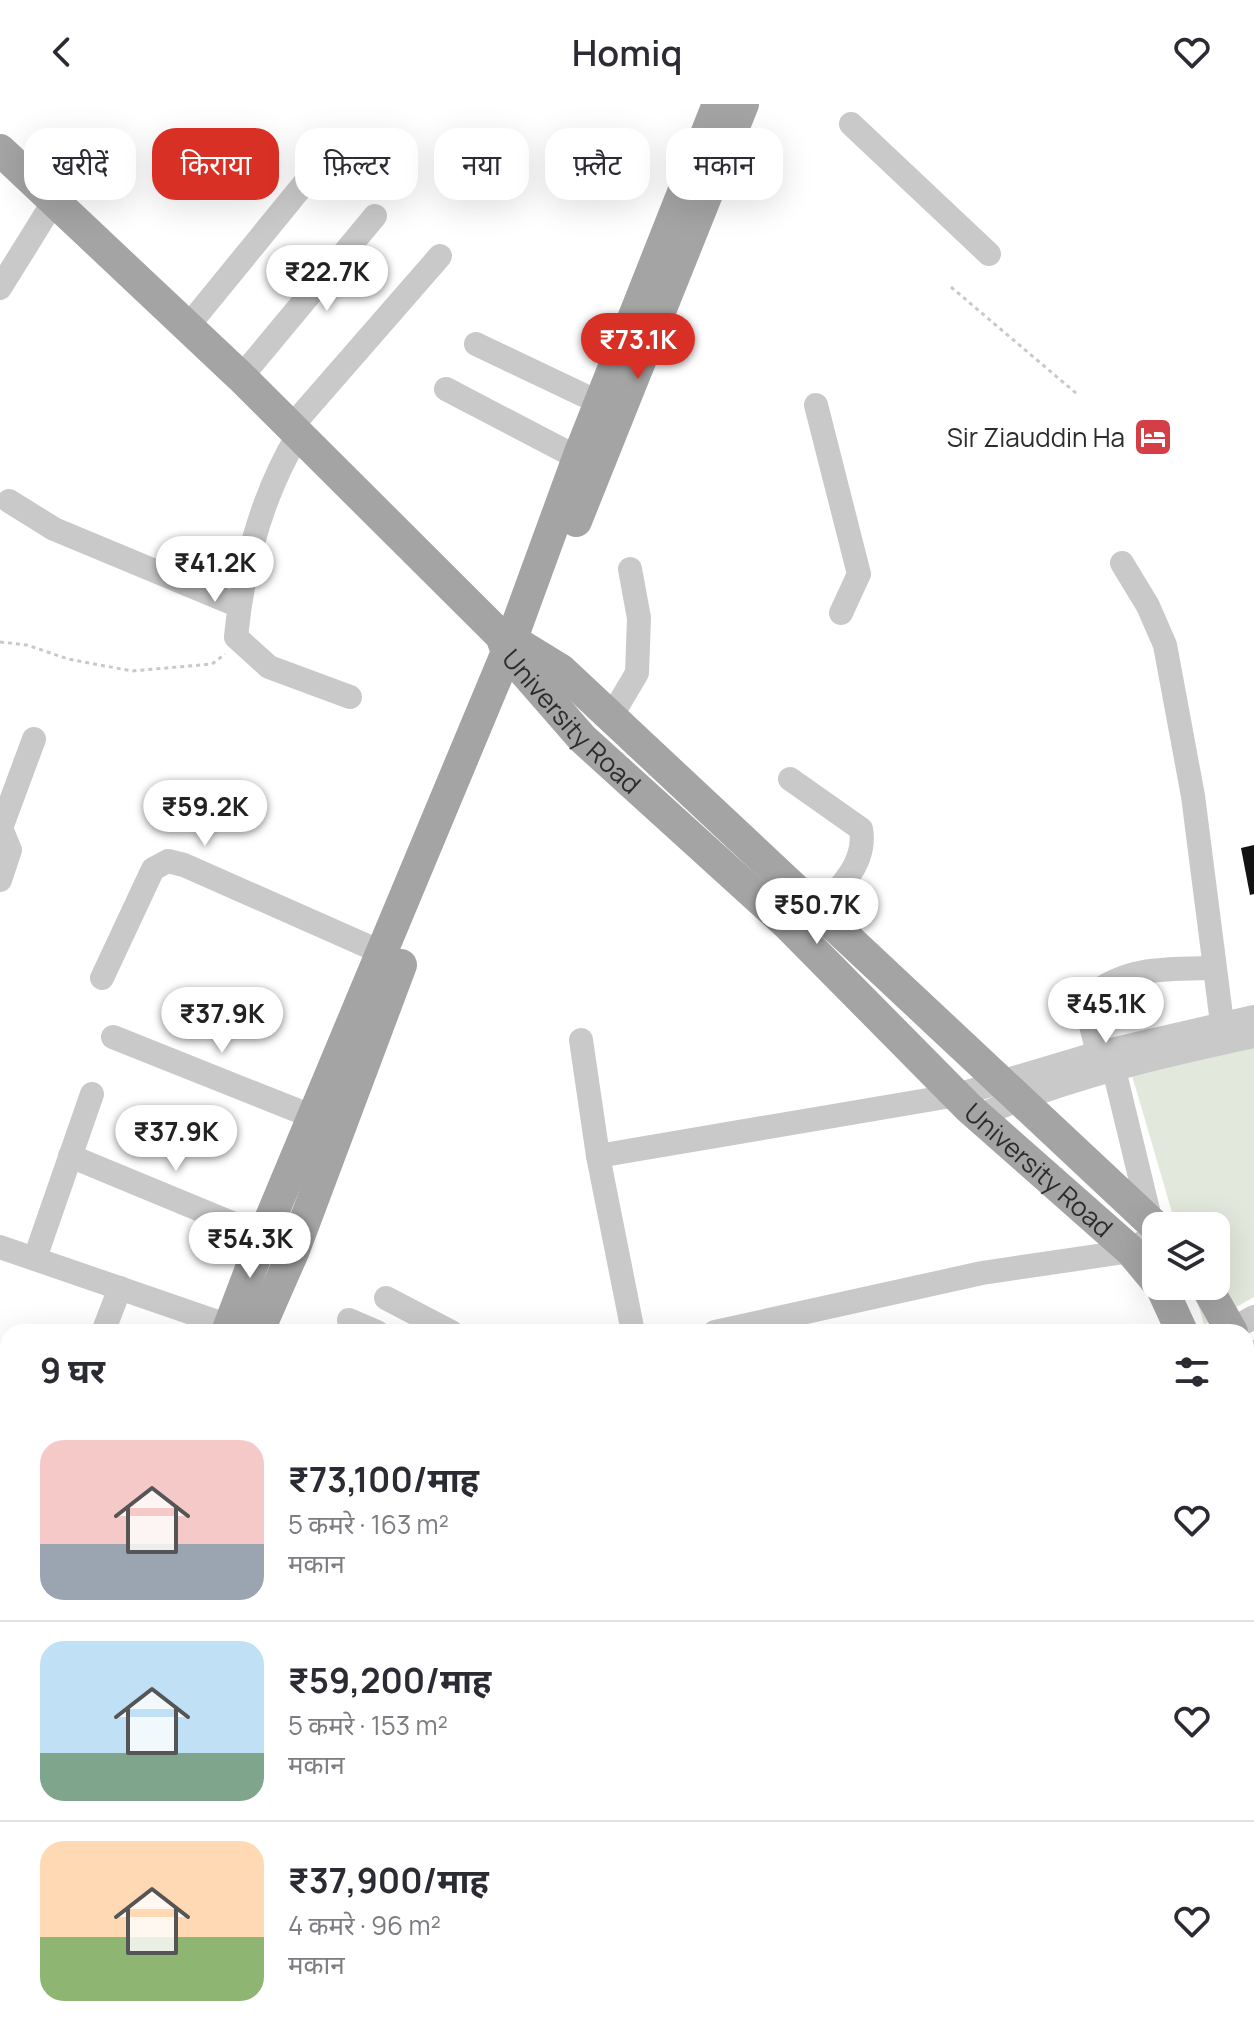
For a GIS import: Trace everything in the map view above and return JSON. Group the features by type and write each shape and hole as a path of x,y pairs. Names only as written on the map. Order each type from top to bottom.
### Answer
{"main road":[{"path":"242,1324 264,1234 326,1122 513,648 578,458 718,104"},
{"path":"245,1324 294,1250 326,1122 383,953 743,104"},
{"name":"University Road","path":"0,150 241,377 513,648 582,738 788,925 967,1106 1142,1228"},
{"path":"513,648 561,670 1011,1089 1142,1226"},
{"path":"1167,1300 1178,1324"},
{"path":"1216,1300 1234,1324"}],"street":[{"path":"851,124 989,254"},
{"path":"188,326 295,195"},
{"path":"0,288 54,201"},
{"path":"241,377 375,216"},
{"path":"350,697 269,667 236,637 239,606 254,536 294,431 440,256"},
{"path":"476,344 600,403"},
{"path":"446,389 578,458"},
{"path":"816,405 859,574 841,613"},
{"path":"9,501 54,529 239,606"},
{"path":"1122,563 1148,606 1165,645 1193,796 1222,1023"},
{"path":"611,717 637,673 639,618 630,569"},
{"path":"0,880 10,850 1,828 34,739"},
{"path":"790,779 861,829 864,844 860,860 820,911"},
{"path":"102,978 153,869 168,861 184,865 383,953"},
{"path":"1143,1212 1107,1058 1088,1014 1091,996 1103,986 1134,973 1214,968"},
{"path":"598,1156 967,1106 1107,1058 1222,1023 1254,1017"},
{"path":"1107,1058 1254,1036"},
{"path":"113,1037 326,1122"},
{"path":"581,1040 598,1156 631,1324"},
{"path":"35,1258 92,1094"},
{"path":"70,1156 264,1234 294,1250"},
{"path":"751,1324 1142,1233"},
{"path":"0,1247 220,1324"},
{"path":"106,1324 120,1288"},
{"path":"386,1298 436,1324"},
{"path":"349,1320 358,1324"}],"path":[{"path":"951,287 1077,394"},
{"path":"0,642 132,671 212,664 226,653 236,637"}],"shaded area":[{"path":"1254,1044 1254,1297 1204,1324 1197,1300 1230,1300 1230,1212 1172,1212 1131,1072"}],"building":[{"path":"1254,845 1254,894 1250,895 1241,848"}],"place":[{"name":"Sir Ziauddin Ha","path":"1153,437"}]}
